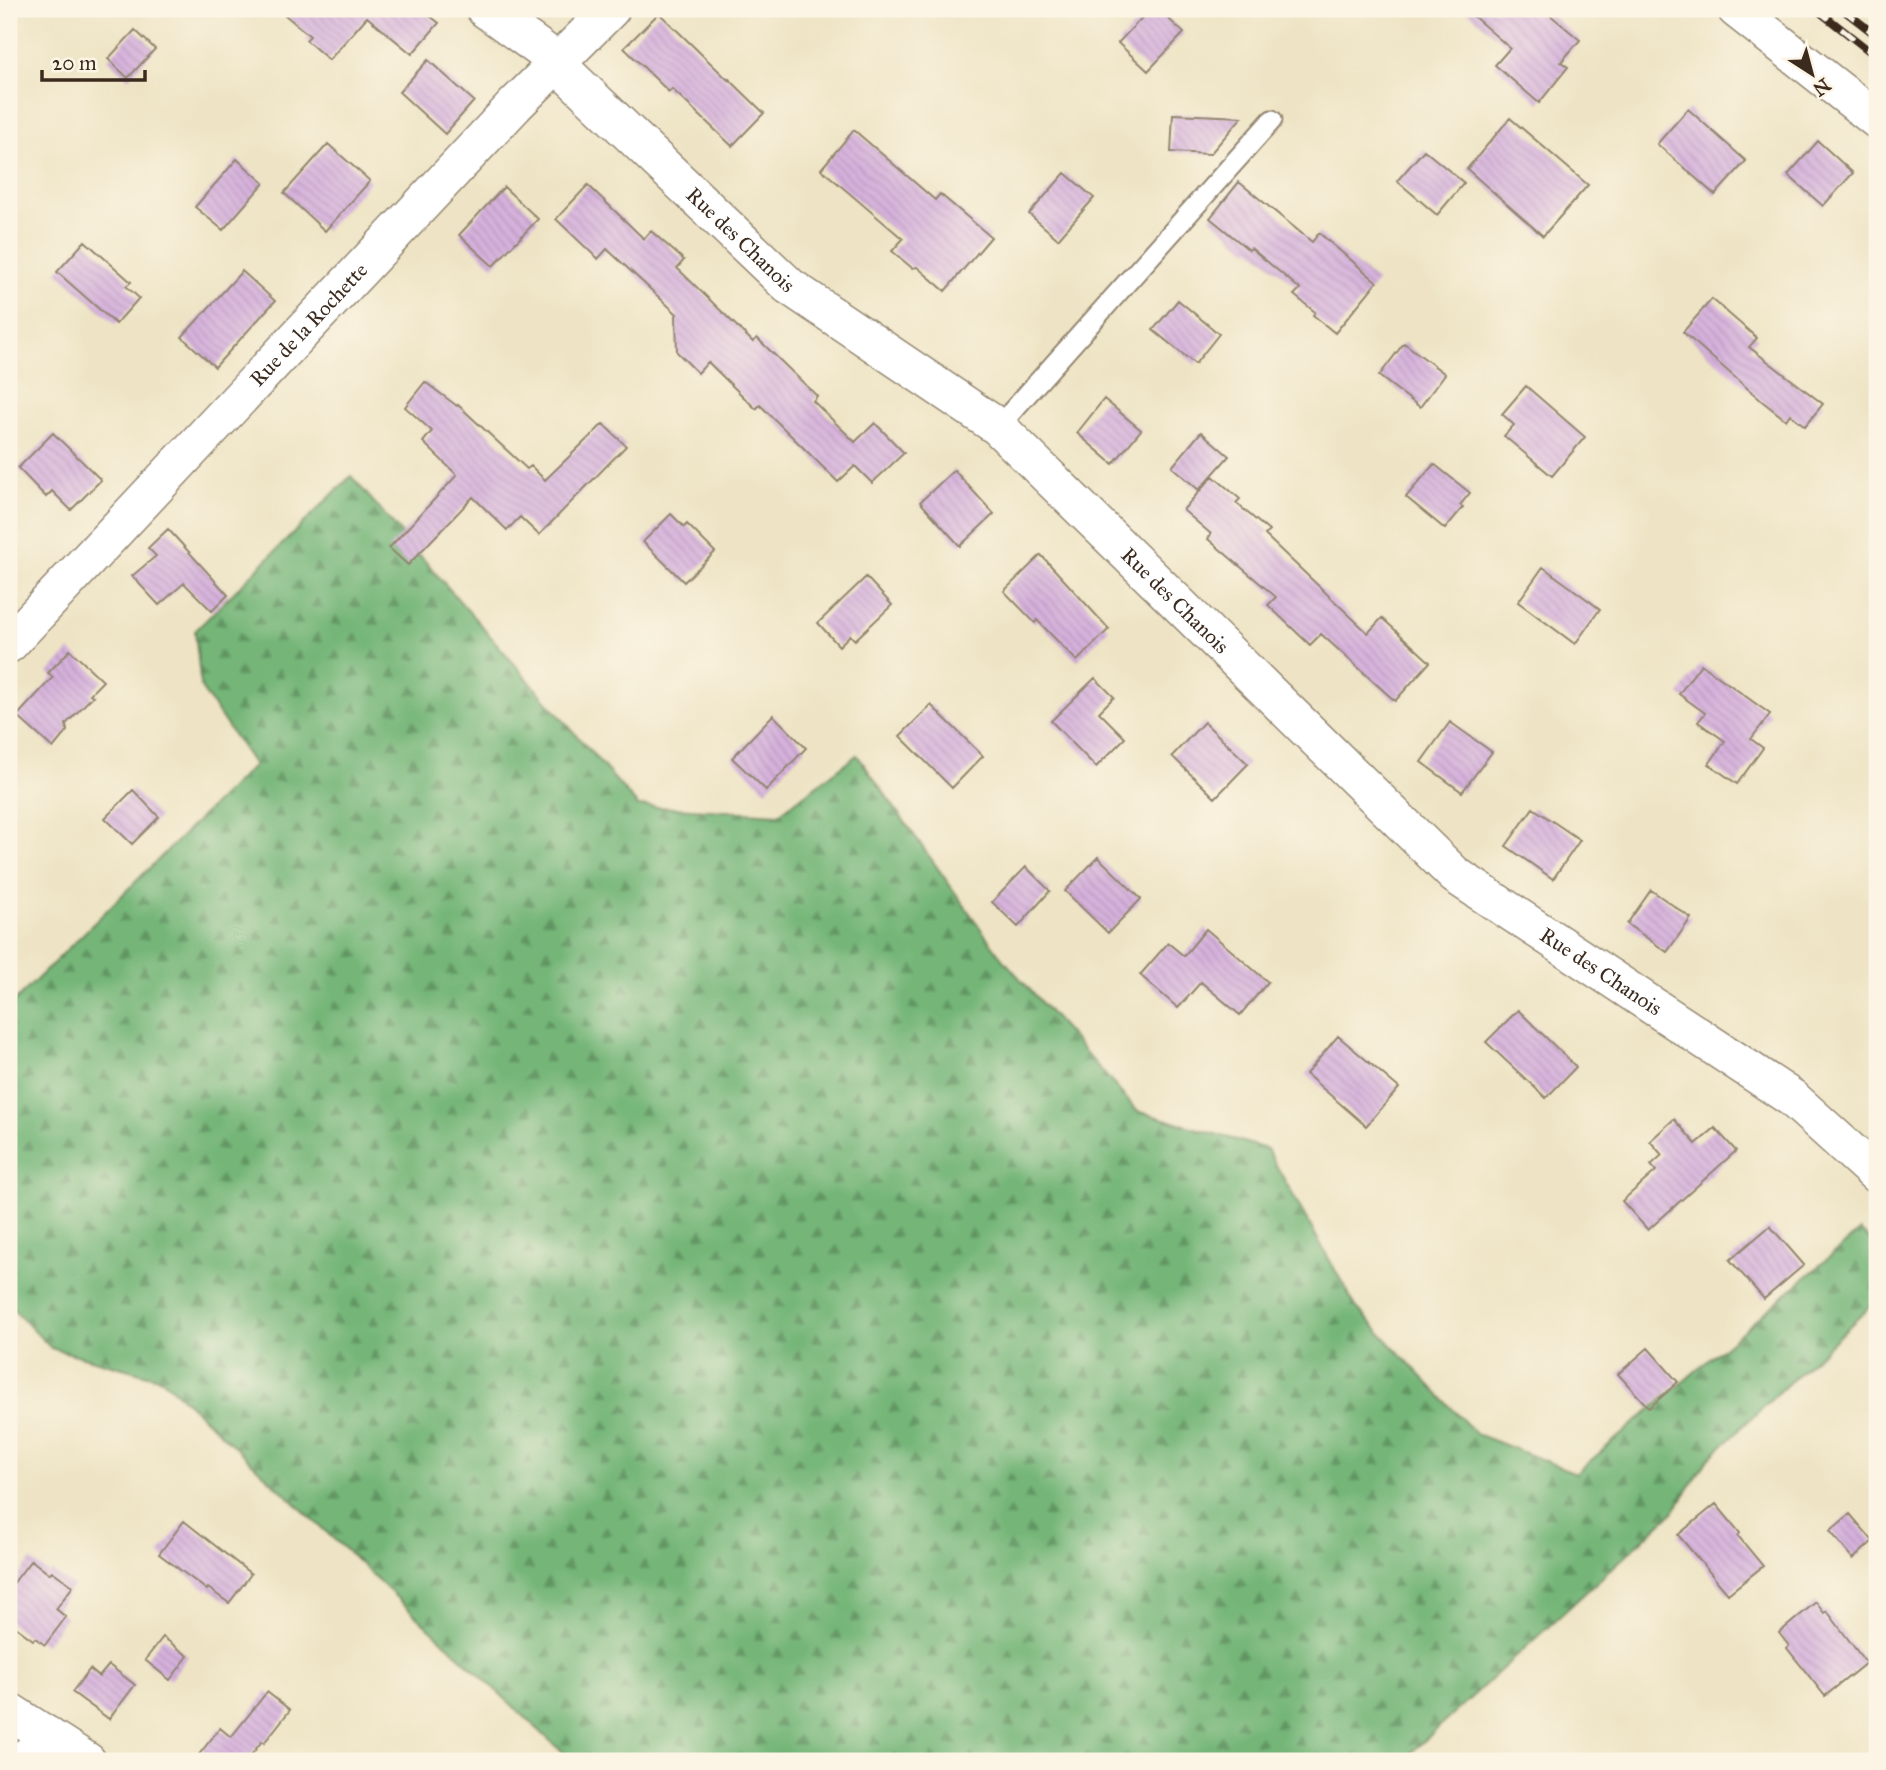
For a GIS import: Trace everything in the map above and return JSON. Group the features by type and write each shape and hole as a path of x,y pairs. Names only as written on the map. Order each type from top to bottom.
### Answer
{"street":[{"name":"Rue des Chanois","path":"485,9 542,50 789,286 998,427 1455,875 1792,1098 1877,1175"},
{"name":"Rue de la Rochette","path":"9,643 555,63 611,9"},
{"path":"1736,9 1877,120"},
{"path":"9,1711 87,1761"},
{"path":"22,1761 39,1748 47,1735"}],"lane":[{"path":"998,427 1272,120"}],"green space":[{"path":"351,476 638,806 779,814 857,755 1001,957 1137,1111 1267,1149 1356,1307 1476,1434 1576,1473 1860,1231 1877,1246 1877,1300 1709,1458 1673,1512 1402,1761 572,1761 162,1379 51,1348 9,1305 9,1007 254,765 201,688 195,631"}],"building":[{"path":"278,9 421,9 439,23 412,54 367,17 329,60 306,40 310,36"},
{"path":"1150,9 1158,9 1184,33 1148,71 1118,43"},
{"path":"1465,9 1543,9 1580,40 1561,62 1568,67 1539,103 1495,65 1510,48"},
{"path":"659,13 764,113 732,146 672,89 669,92 624,48"},
{"path":"135,30 155,49 128,78 108,59"},
{"path":"428,60 474,101 445,134 399,92"},
{"path":"1688,109 1746,161 1715,195 1657,144"},
{"path":"1173,114 1242,117 1210,154 1171,152"},
{"path":"1510,118 1588,185 1543,236 1467,169"},
{"path":"854,130 935,200 940,194 991,237 945,291 917,267 912,268 892,251 903,239 821,169"},
{"path":"1818,141 1853,173 1823,206 1788,175"},
{"path":"328,144 370,181 325,231 284,193"},
{"path":"1424,150 1464,183 1437,215 1397,181"},
{"path":"237,159 264,183 223,230 195,207"},
{"path":"1065,173 1094,198 1058,239 1029,214"},
{"path":"1239,182 1312,242 1319,233 1377,282 1335,333 1294,295 1300,289 1210,218"},
{"path":"588,185 644,239 651,231 684,260 677,268 753,342 757,338 817,396 813,401 855,442 875,423 904,453 872,483 855,466 838,482 760,405 756,409 708,362 698,373 677,352 677,314 607,249 598,259 556,219"},
{"path":"504,187 538,219 493,266 459,235"},
{"path":"85,241 131,282 126,286 139,298 116,324 57,272"},
{"path":"242,271 275,301 215,367 182,337"},
{"path":"1712,299 1757,338 1749,347 1823,404 1805,426 1790,414 1786,420 1683,332"},
{"path":"1178,300 1219,334 1195,364 1153,330"},
{"path":"1404,343 1445,374 1420,407 1379,376"},
{"path":"425,382 458,405 527,469 531,466 545,480 603,424 626,446 539,535 520,517 507,530 473,497 408,565 389,548 457,475 423,442 432,431 405,407"},
{"path":"1526,386 1585,437 1552,476 1504,436 1514,425 1502,414"},
{"path":"1104,399 1141,430 1113,464 1077,433"},
{"path":"1201,432 1229,456 1199,490 1172,467"},
{"path":"53,433 101,480 71,510 52,491 46,497 18,468"},
{"path":"1434,464 1470,493 1460,505 1463,507 1445,529 1406,497"},
{"path":"954,470 994,514 960,546 920,502"},
{"path":"1213,476 1240,499 1236,503 1269,531 1265,535 1368,633 1382,618 1430,662 1395,701 1321,634 1310,645 1268,605 1276,597 1208,539 1211,534 1183,510"},
{"path":"671,514 684,527 687,524 715,552 684,582 643,542"},
{"path":"168,529 228,595 212,611 184,583 159,605 132,576 156,556 148,548"},
{"path":"1041,555 1109,629 1077,661 1004,591"},
{"path":"1543,567 1600,609 1575,644 1518,602"},
{"path":"866,577 892,605 855,640 850,635 839,646 818,623"},
{"path":"70,650 103,681 90,694 93,696 66,724 67,731 53,748 17,716 53,677 48,673"},
{"path":"1701,664 1770,714 1751,739 1763,748 1737,784 1709,764 1725,741 1698,722 1705,713 1679,694"},
{"path":"1095,678 1114,697 1099,712 1125,738 1096,767 1051,721"},
{"path":"931,705 983,756 952,788 900,736"},
{"path":"773,715 806,748 766,790 732,758"},
{"path":"1204,722 1248,764 1215,798 1172,756"},
{"path":"1450,722 1492,752 1462,792 1421,762"},
{"path":"133,790 159,817 132,844 105,818"},
{"path":"1533,808 1580,840 1553,879 1506,846"},
{"path":"1098,857 1141,899 1108,933 1065,891"},
{"path":"1026,867 1050,891 1018,927 992,902"},
{"path":"1651,890 1691,918 1667,952 1627,924"},
{"path":"1206,929 1268,982 1240,1015 1201,982 1178,1008 1140,975 1168,943 1184,956"},
{"path":"1518,1010 1576,1067 1546,1098 1486,1042"},
{"path":"1338,1036 1399,1088 1366,1126 1306,1074"},
{"path":"1674,1119 1696,1144 1715,1128 1736,1151 1648,1230 1622,1201 1656,1171 1651,1165 1662,1155 1650,1141"},
{"path":"1770,1226 1804,1265 1764,1299 1730,1260"},
{"path":"1648,1348 1678,1382 1649,1408 1618,1374"},
{"path":"1716,1504 1763,1566 1728,1594 1678,1535"},
{"path":"1850,1514 1873,1541 1853,1559 1830,1531"},
{"path":"184,1521 251,1574 229,1603 159,1554"},
{"path":"31,1560 49,1574 52,1571 73,1586 56,1609 66,1617 45,1645 35,1638 33,1640 9,1622 9,1589"},
{"path":"1816,1602 1824,1613 1827,1611 1866,1663 1825,1696 1787,1648 1789,1646 1779,1633"},
{"path":"163,1637 188,1656 170,1680 145,1660"},
{"path":"109,1665 135,1685 109,1719 72,1692 90,1669 99,1677"},
{"path":"267,1692 290,1710 252,1754 261,1761 194,1761 220,1728 231,1737"}],"railway":[{"path":"1816,9 1877,57"},
{"path":"1842,9 1877,36"}]}
